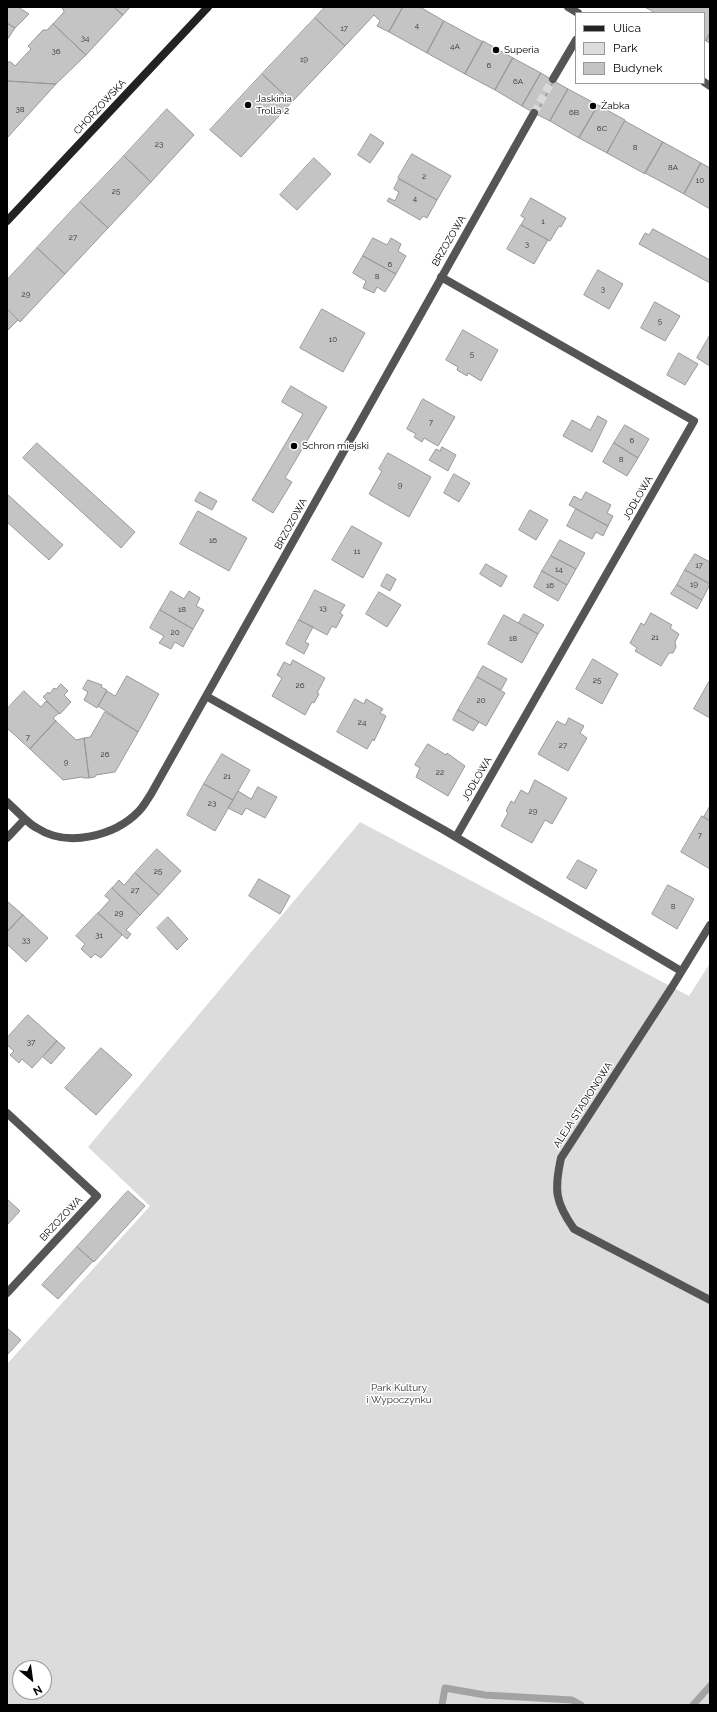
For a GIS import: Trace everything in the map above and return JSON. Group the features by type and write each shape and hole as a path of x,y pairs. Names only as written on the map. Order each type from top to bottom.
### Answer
{"main road":[{"name":"CHORZOWSKA","path":"7,221 208,7"}],"street":[{"path":"553,79 575,42"},
{"name":"BRZOZOWA","path":"7,802 24,819 38,829 65,837 86,838 103,834 122,825 139,811 151,794 440,277 534,113"},
{"name":"JODŁOWA","path":"440,277 694,421 456,837"},
{"path":"206,696 456,837 681,971"},
{"path":"7,838 24,819"},
{"name":"ALEJA STADIONOWA","path":"710,925 561,1158 557,1176 557,1192 562,1212 574,1229 710,1300"},
{"name":"BRZOZOWA","path":"7,1113 97,1196 7,1293"}],"green space":[{"name":"Park Kultury i Wypoczynku","path":"360,822 689,996 710,963 710,1705 7,1705 7,1364 150,1206 88,1147"}],"building":[{"path":"7,7 18,7 29,14 15,28 7,23"},
{"path":"62,7 114,7 123,15 86,55 53,24 64,12"},
{"path":"114,7 130,7 123,15"},
{"path":"325,7 403,7 389,32 377,26 380,21 374,15 345,46 315,18"},
{"path":"403,7 420,7 444,21 427,53 389,32"},
{"path":"645,7 710,7 710,33 706,41 705,12 654,12"},
{"path":"315,18 345,46 292,102 262,74"},
{"path":"444,21 483,42 465,74 427,53"},
{"path":"7,23 15,28 7,40"},
{"path":"53,24 86,55 56,84 7,81 7,62 11,62 15,66 31,49 28,46 43,30 47,30"},
{"path":"710,33 710,43 706,41"},
{"path":"483,41 513,58 495,90 465,74"},
{"path":"513,58 541,73 522,106 495,90"},
{"path":"541,73 554,81 536,114 522,106"},
{"path":"262,74 292,102 241,157 210,130"},
{"path":"7,81 56,84 8,137 7,136"},
{"path":"554,81 568,89 550,121 536,114"},
{"path":"568,89 598,105 579,138 550,121"},
{"path":"598,105 625,120 607,153 579,138"},
{"path":"167,109 194,135 151,182 124,156"},
{"path":"625,121 663,142 645,174 607,153"},
{"path":"371,134 384,143 370,163 358,155"},
{"path":"663,142 701,163 684,194 645,173"},
{"path":"412,154 451,176 437,200 398,178"},
{"path":"124,156 151,182 108,228 80,202"},
{"path":"314,158 331,174 297,210 280,195"},
{"path":"701,163 710,168 710,209 684,194"},
{"path":"399,179 437,200 427,218 423,216 420,220 387,201 389,198 395,201 399,192 394,189"},
{"path":"531,198 566,218 550,241 521,225 525,218 521,216"},
{"path":"80,202 108,228 65,274 37,248"},
{"path":"521,225 548,240 534,264 507,249"},
{"path":"653,229 710,260 710,283 639,244 645,233 649,235"},
{"path":"373,238 387,245 391,238 401,244 398,251 406,256 396,274 363,256"},
{"path":"37,248 65,274 20,322 7,309 7,280"},
{"path":"363,256 396,274 385,292 377,287 374,293 363,288 366,281 353,273"},
{"path":"598,270 623,284 609,309 584,295"},
{"path":"655,302 680,316 665,341 641,328"},
{"path":"7,309 18,320 7,331"},
{"path":"322,309 365,333 343,372 300,348"},
{"path":"463,330 498,350 481,381 468,373 467,376 457,370 458,367 446,360"},
{"path":"710,335 710,366 697,358"},
{"path":"679,353 698,364 685,385 667,375"},
{"name":"Schron miejski","path":"291,386 327,407 285,478 292,482 273,513 252,500 303,414 282,402"},
{"path":"423,399 455,417 438,446 424,438 422,442 414,437 416,434 407,429"},
{"path":"598,416 607,421 592,452 563,436 572,420 590,430"},
{"path":"625,425 649,439 638,458 614,443"},
{"path":"37,443 135,532 121,548 23,458"},
{"path":"614,443 638,458 627,476 603,462"},
{"path":"442,447 456,455 448,471 429,460 436,449 440,451"},
{"path":"388,453 431,477 409,517 369,494 382,471 379,469"},
{"path":"454,474 470,483 459,502 444,493"},
{"path":"200,492 217,501 212,510 195,501"},
{"path":"586,492 611,505 607,513 613,516 608,526 569,505 574,496 581,500"},
{"path":"7,494 63,545 49,560 7,522"},
{"path":"576,509 608,526 603,536 596,532 592,539 567,526"},
{"path":"530,510 548,520 536,540 519,530"},
{"path":"198,511 247,538 229,571 180,544"},
{"path":"352,526 382,543 363,578 332,560"},
{"path":"560,540 585,553 576,569 551,556"},
{"path":"695,554 710,562 710,584 685,570"},
{"path":"551,556 576,569 567,585 542,571"},
{"path":"486,564 507,576 501,587 480,574"},
{"path":"685,570 710,584 702,600 677,585"},
{"path":"542,571 567,585 558,601 534,587"},
{"path":"387,574 396,579 390,591 381,586"},
{"path":"677,585 702,600 697,609 671,594"},
{"path":"315,590 345,605 340,613 343,615 336,628 332,626 327,635 299,620"},
{"path":"171,591 184,599 189,591 200,598 196,606 204,610 193,629 160,610"},
{"path":"379,592 401,605 387,627 366,614"},
{"path":"160,610 193,629 183,647 175,642 171,649 159,643 164,636 150,628"},
{"path":"651,613 672,625 670,628 679,634 675,642 676,647 673,653 669,653 661,666 635,651 637,648 630,643 641,623 644,625"},
{"path":"524,614 544,625 538,634 519,623"},
{"path":"504,615 538,634 522,663 488,644"},
{"path":"299,620 313,627 305,642 309,644 304,654 286,644"},
{"path":"593,659 618,674 602,704 576,689"},
{"path":"293,660 325,678 317,693 319,694 314,703 312,702 305,715 272,696 282,678 277,675 284,662 290,665"},
{"path":"483,666 507,679 501,690 477,677"},
{"path":"127,676 159,694 138,732 98,706 107,691 115,696"},
{"path":"477,677 505,693 486,726 458,710"},
{"path":"88,680 102,685 101,687 107,690 97,708 84,700 88,692 83,689"},
{"path":"710,680 710,718 694,709"},
{"path":"61,684 68,691 64,695 71,702 60,714 43,697"},
{"path":"24,691 41,707 46,701 59,713 53,718 56,721 30,749 7,728 7,709"},
{"path":"355,699 364,704 366,699 383,709 380,713 386,716 374,741 373,739 367,749 337,732"},
{"path":"458,710 479,722 473,731 453,720"},
{"path":"105,712 138,732 115,772 96,775 95,777 89,778 84,738 90,737"},
{"path":"569,718 584,726 580,733 587,738 568,771 538,754 557,721 565,725"},
{"path":"56,721 76,740 84,738 89,778 82,777 63,780 30,749"},
{"path":"428,744 446,755 447,753 465,766 448,796 416,777 420,768 415,765"},
{"path":"222,754 250,770 233,800 204,784"},
{"path":"535,780 567,798 552,824 545,820 532,843 501,826 508,813 506,811 511,801 514,803 521,790 528,794"},
{"path":"204,784 233,800 215,831 187,815"},
{"path":"258,787 277,797 265,818 246,808 242,815 228,808 238,791 251,799"},
{"path":"710,806 710,821 704,817"},
{"path":"702,816 710,821 710,869 681,852"},
{"path":"157,849 181,871 159,895 135,873"},
{"path":"578,860 597,870 586,889 567,878"},
{"path":"135,873 159,895 140,915 112,888 119,880 124,885"},
{"path":"259,879 290,896 280,914 249,896"},
{"path":"668,885 694,899 677,929 652,914"},
{"path":"112,888 140,915 126,930 131,934 127,939 98,913 110,900 105,896"},
{"path":"7,901 23,915 7,932"},
{"path":"98,913 122,935 101,958 95,954 91,958 81,949 85,944 76,936"},
{"path":"23,915 48,938 26,962 7,944 7,932"},
{"path":"168,917 188,939 177,950 157,928"},
{"path":"28,1015 57,1041 32,1068 22,1059 19,1063 10,1055 14,1051 7,1045 7,1038"},
{"path":"57,1041 65,1048 51,1064 43,1057"},
{"path":"101,1048 132,1075 96,1115 65,1088"},
{"path":"128,1191 145,1206 94,1262 77,1247"},
{"path":"7,1199 20,1211 7,1225"},
{"path":"77,1247 93,1261 58,1299 42,1285"},
{"path":"7,1328 21,1340 7,1355"}],"waterway":[{"path":"693,1705 710,1686"},
{"path":"442,1705 445,1688 485,1695 572,1700 581,1705"}],"tunnel":[{"path":"534,113 553,79"}],"place":[{"name":"Superia","path":"496,50"},
{"name":"Jaskinia Trolla 2","path":"248,105"},
{"name":"Żabka","path":"593,106"},
{"name":"Schron miejski","path":"294,446"}]}
